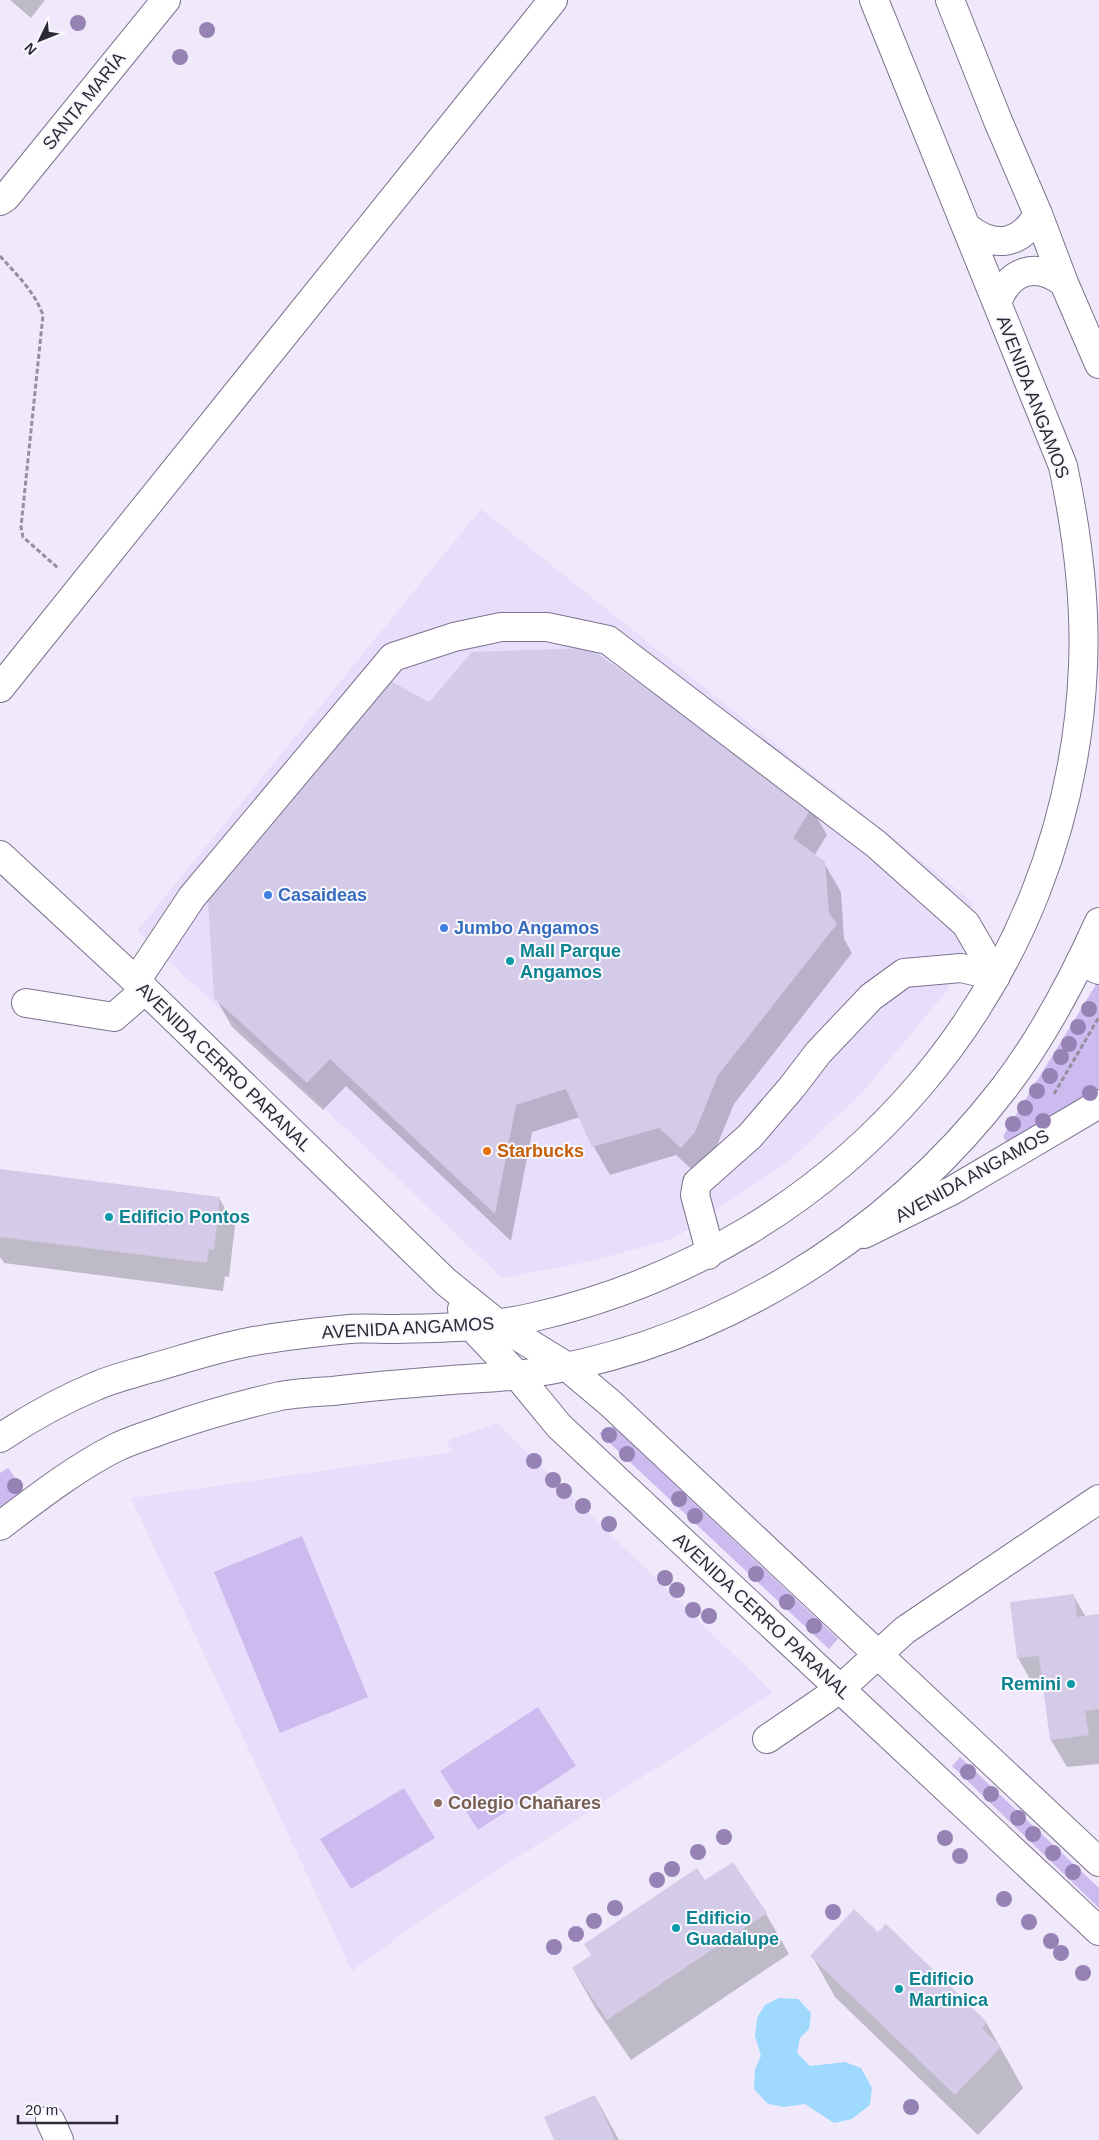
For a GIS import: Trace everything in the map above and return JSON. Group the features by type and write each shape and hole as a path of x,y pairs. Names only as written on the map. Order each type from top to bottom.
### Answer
{"main road":[{"name":"SANTA MARÍA","path":"0,201 12,190 166,0"},
{"path":"0,688 553,0"},
{"name":"AVENIDA ANGAMOS","path":"0,1438 55,1405 100,1384 249,1342 354,1329 486,1326 537,1317 611,1296 660,1277 708,1255 756,1228 800,1197 842,1164 878,1131 912,1095 942,1057 971,1017 996,976 1027,912 1060,816 1071,767 1079,717 1083,667 1084,616 1074,515 1063,466 874,0"},
{"path":"950,0 998,121 1038,214 1064,283 1099,364"},
{"path":"968,228 979,237 993,241 1007,241 1021,236 1032,227 1038,214"},
{"path":"997,303 1002,289 1011,278 1024,272 1039,270 1053,274 1064,283"},
{"path":"26,1003 114,1017 140,985 192,897 393,657 454,637 501,626 547,627 608,640 876,844 966,924 996,976"},
{"name":"AVENIDA CERRO PARANAL","path":"0,855 140,985 446,1282 486,1326 517,1375 559,1426 1099,1931"},
{"name":"AVENIDA ANGAMOS","path":"0,1526 71,1473 118,1446 195,1418 282,1396 517,1375 566,1366 618,1354 666,1338 712,1319 772,1289 842,1245 894,1205 928,1174 967,1133 1004,1088 1090,966 1099,922"},
{"path":"708,1255 710,1251 695,1195 697,1183 750,1136 792,1087 818,1052 871,997 904,973 962,968 996,976"},
{"name":"AVENIDA ANGAMOS","path":"842,1245 953,1190 1099,1104"},
{"name":"AVENIDA CERRO PARANAL","path":"486,1326 566,1366 610,1403 1099,1862"},
{"path":"767,1740 840,1689 905,1630 1099,1499"}],"path":[{"path":"0,256 37,300 43,315 20,528 23,537 36,550 81,588"},
{"path":"1049,1102 1099,1016"}],"shaded area":[{"name":"Mall Parque Angamos","path":"481,509 973,902 966,924 961,968 948,990 861,1094 789,1161 675,1238 592,1261 502,1278 137,931"},
{"path":"1097,983 1099,984 1099,1090 1007,1142 1003,1136"},
{"name":"Colegio Chañares","path":"497,1423 773,1693 431,1913 352,1971 131,1498 453,1452 446,1441"},
{"path":"614,1427 838,1639 829,1649 599,1433"},
{"path":"8,1468 26,1493 0,1512 0,1473"},
{"path":"302,1536 368,1697 280,1733 214,1572"},
{"path":"538,1707 576,1766 478,1830 440,1771"},
{"path":"960,1757 1099,1888 1099,1908 952,1766"},
{"path":"404,1788 435,1838 351,1889 320,1839"}],"water":[{"path":"779,1998 798,1999 811,2013 809,2029 800,2038 797,2053 810,2066 845,2062 861,2068 872,2088 870,2105 852,2119 834,2123 805,2104 784,2107 768,2104 754,2089 755,2069 761,2056 755,2036 757,2018 765,2005"}],"building":[{"name":"Mall Parque Angamos","path":"590,648 812,807 793,838 825,862 829,913 837,924 718,1075 695,1132 681,1148 659,1128 592,1147 566,1089 516,1105 495,1214 330,1059 307,1083 214,998 207,887 385,678 429,702 472,652"},
{"name":"Edificio Pontos","path":"0,1169 220,1197 214,1250 209,1249 207,1263 0,1237"},
{"name":"Remini","path":"1074,1594 1077,1617 1099,1614 1099,1709 1085,1711 1089,1735 1050,1740 1039,1656 1017,1658 1010,1602"},
{"name":"Edificio Guadalupe","path":"733,1862 767,1913 607,2020 572,1968 591,1955 584,1944 697,1868 705,1880"},
{"name":"Edificio Martinica","path":"854,1909 878,1932 886,1924 987,2022 982,2028 1001,2047 955,2095 810,1956"},
{"path":"595,2095 615,2140 554,2140 544,2117"}],"place":[{"name":"Casaideas","path":"268,895"},
{"name":"Jumbo Angamos","path":"444,928"},
{"name":"Mall Parque Angamos","path":"510,961"},
{"name":"Starbucks","path":"487,1151"},
{"name":"Edificio Pontos","path":"109,1217"},
{"name":"Remini","path":"1071,1684"},
{"name":"Colegio Chañares","path":"438,1803"},
{"name":"Edificio Guadalupe","path":"676,1928"},
{"name":"Edificio Martinica","path":"899,1989"}]}
